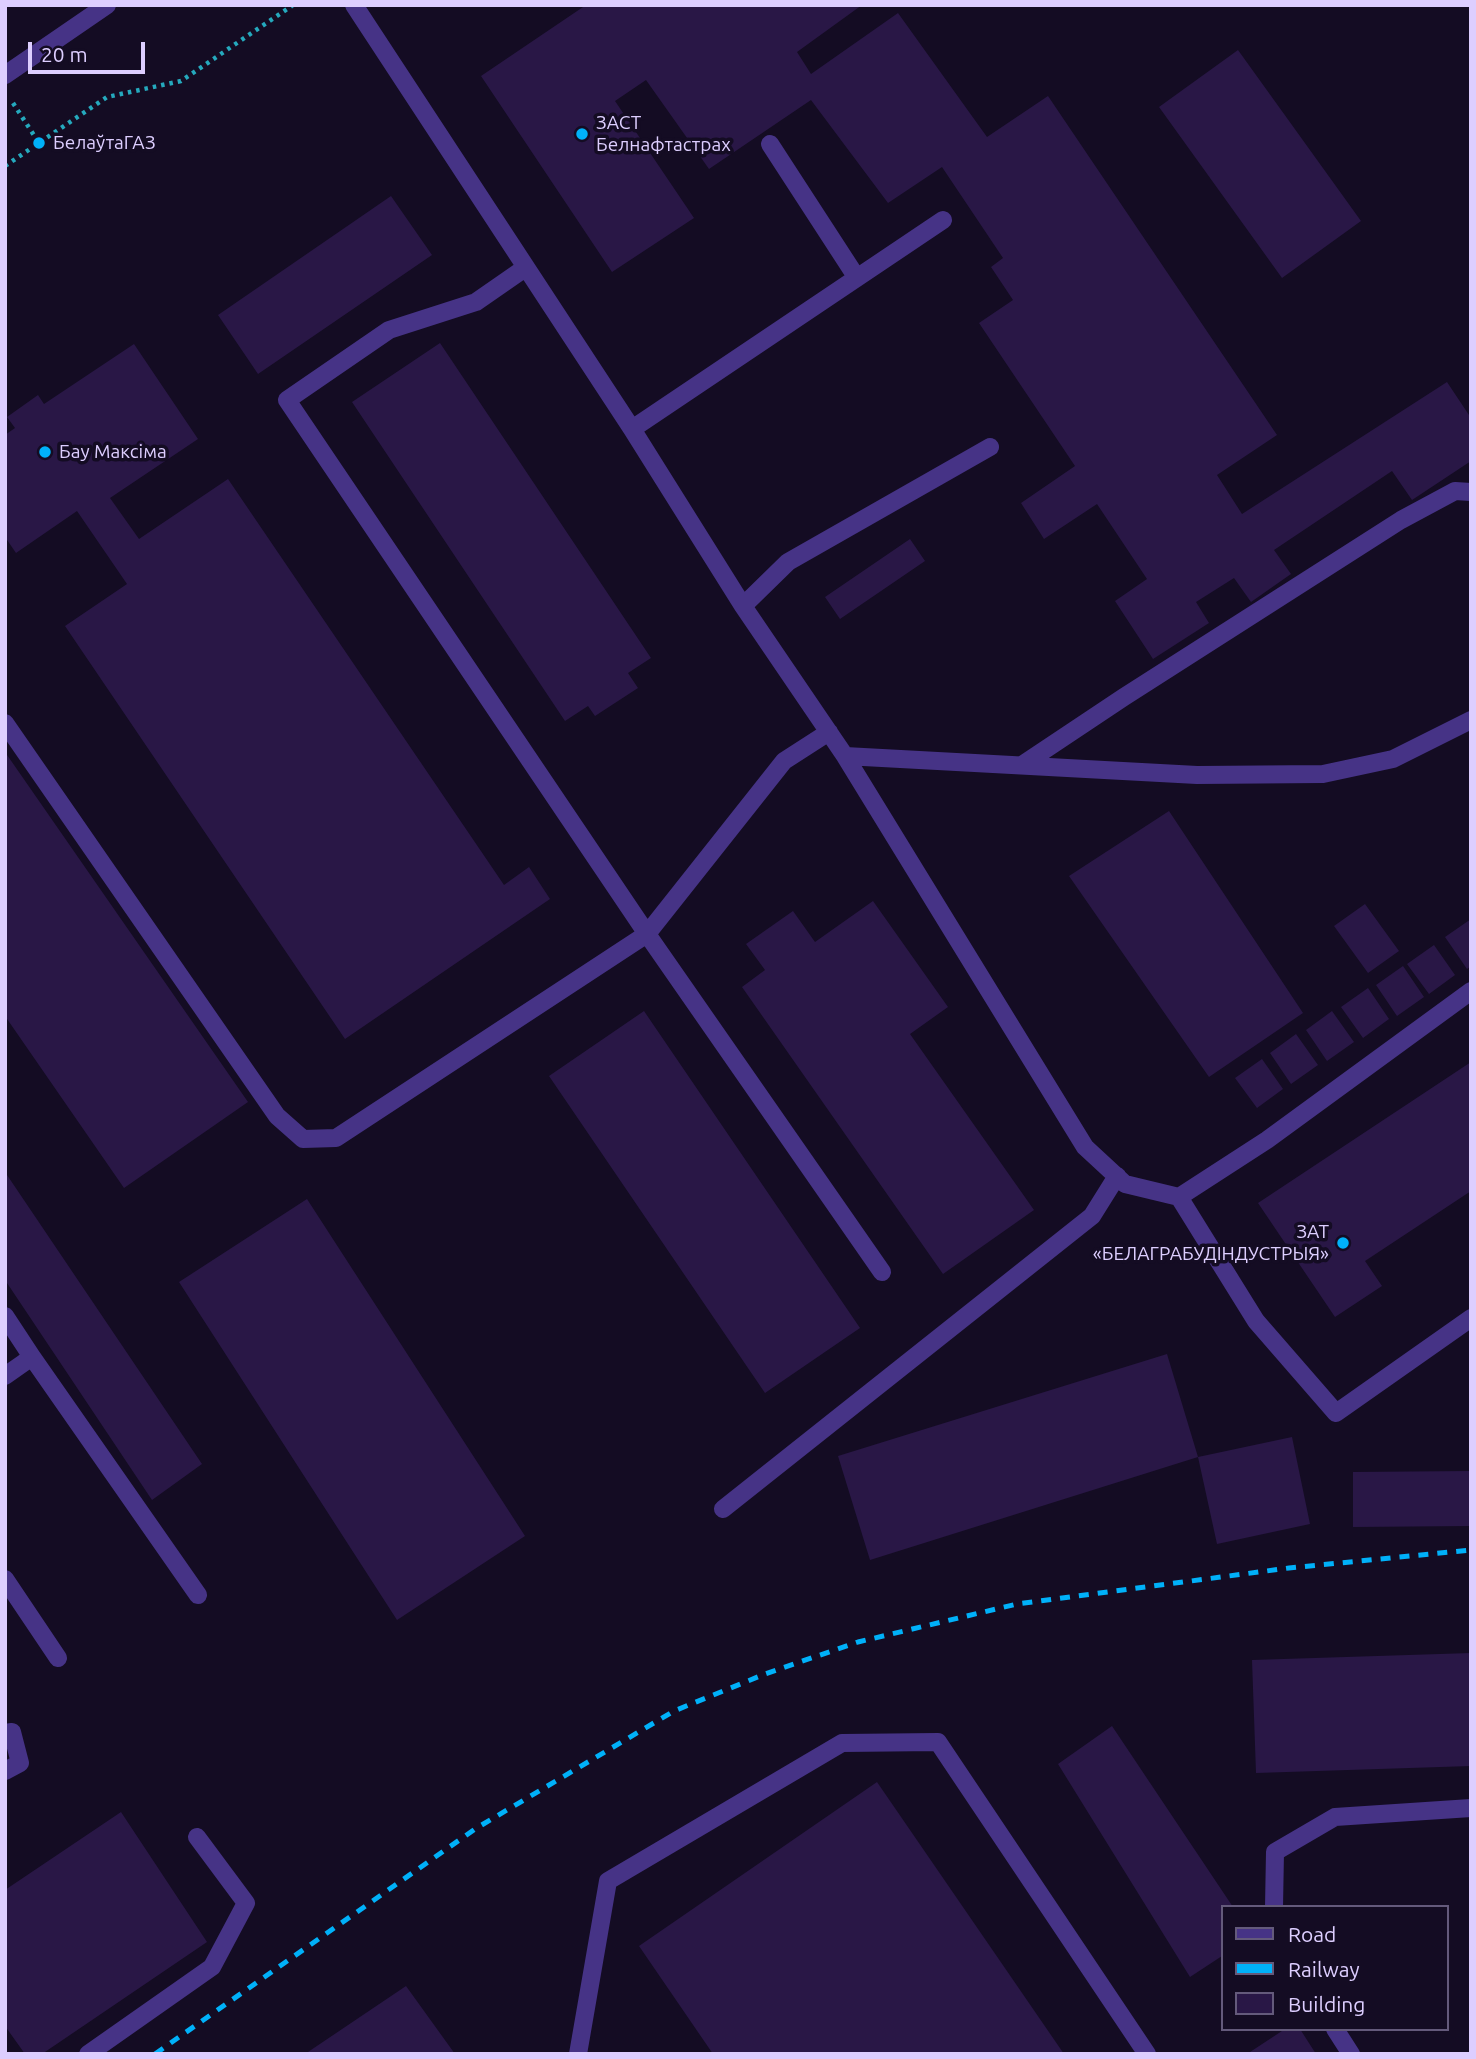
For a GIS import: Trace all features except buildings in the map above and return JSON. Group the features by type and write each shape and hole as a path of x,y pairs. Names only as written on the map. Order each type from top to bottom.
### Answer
{"street":[{"path":"5,75 107,5"},
{"path":"354,5 632,429 743,606 845,756 1085,1147 1125,1184 1179,1197 1256,1321 1336,1413 1471,1318"},
{"path":"770,144 857,278"},
{"path":"632,429 943,220"},
{"path":"525,268 476,302 389,330 287,400 648,934 882,1272"},
{"path":"743,606 788,562 990,447"},
{"path":"1022,765 1401,520 1455,491 1471,492"},
{"path":"845,756 1197,775 1323,774 1393,760 1471,720"},
{"path":"5,723 277,1116 303,1139 336,1138 648,934 785,761 829,732"},
{"path":"1179,1197 1267,1140 1471,991"},
{"path":"723,1509 1092,1216 1117,1176"},
{"path":"5,1317 198,1595"},
{"path":"5,1376 32,1357"},
{"path":"5,1579 58,1658"},
{"path":"5,1733 12,1732 20,1763 5,1771"},
{"path":"578,2054 608,1881 842,1743 938,1742 1147,2054"},
{"path":"1274,1905 1275,1852 1335,1817 1471,1808"},
{"path":"88,2054 212,1966 246,1903 197,1837"},
{"path":"1336,2031 1351,2054"}],"path":[{"path":"5,166 107,97 181,81 293,5"},
{"path":"12,101 39,143"}],"railway":[{"path":"155,2054 475,1829 674,1711 765,1674 858,1642 1017,1604 1289,1568 1471,1550"}],"place":[{"name":"ЗАСТ Белнафтастрах","path":"582,134"},
{"name":"БелаўтаГАЗ","path":"39,143"},
{"name":"Бау Максіма","path":"45,452"},
{"name":"ЗАТ «БЕЛАГРАБУДIНДУСТРЫЯ»","path":"1343,1243"}]}
